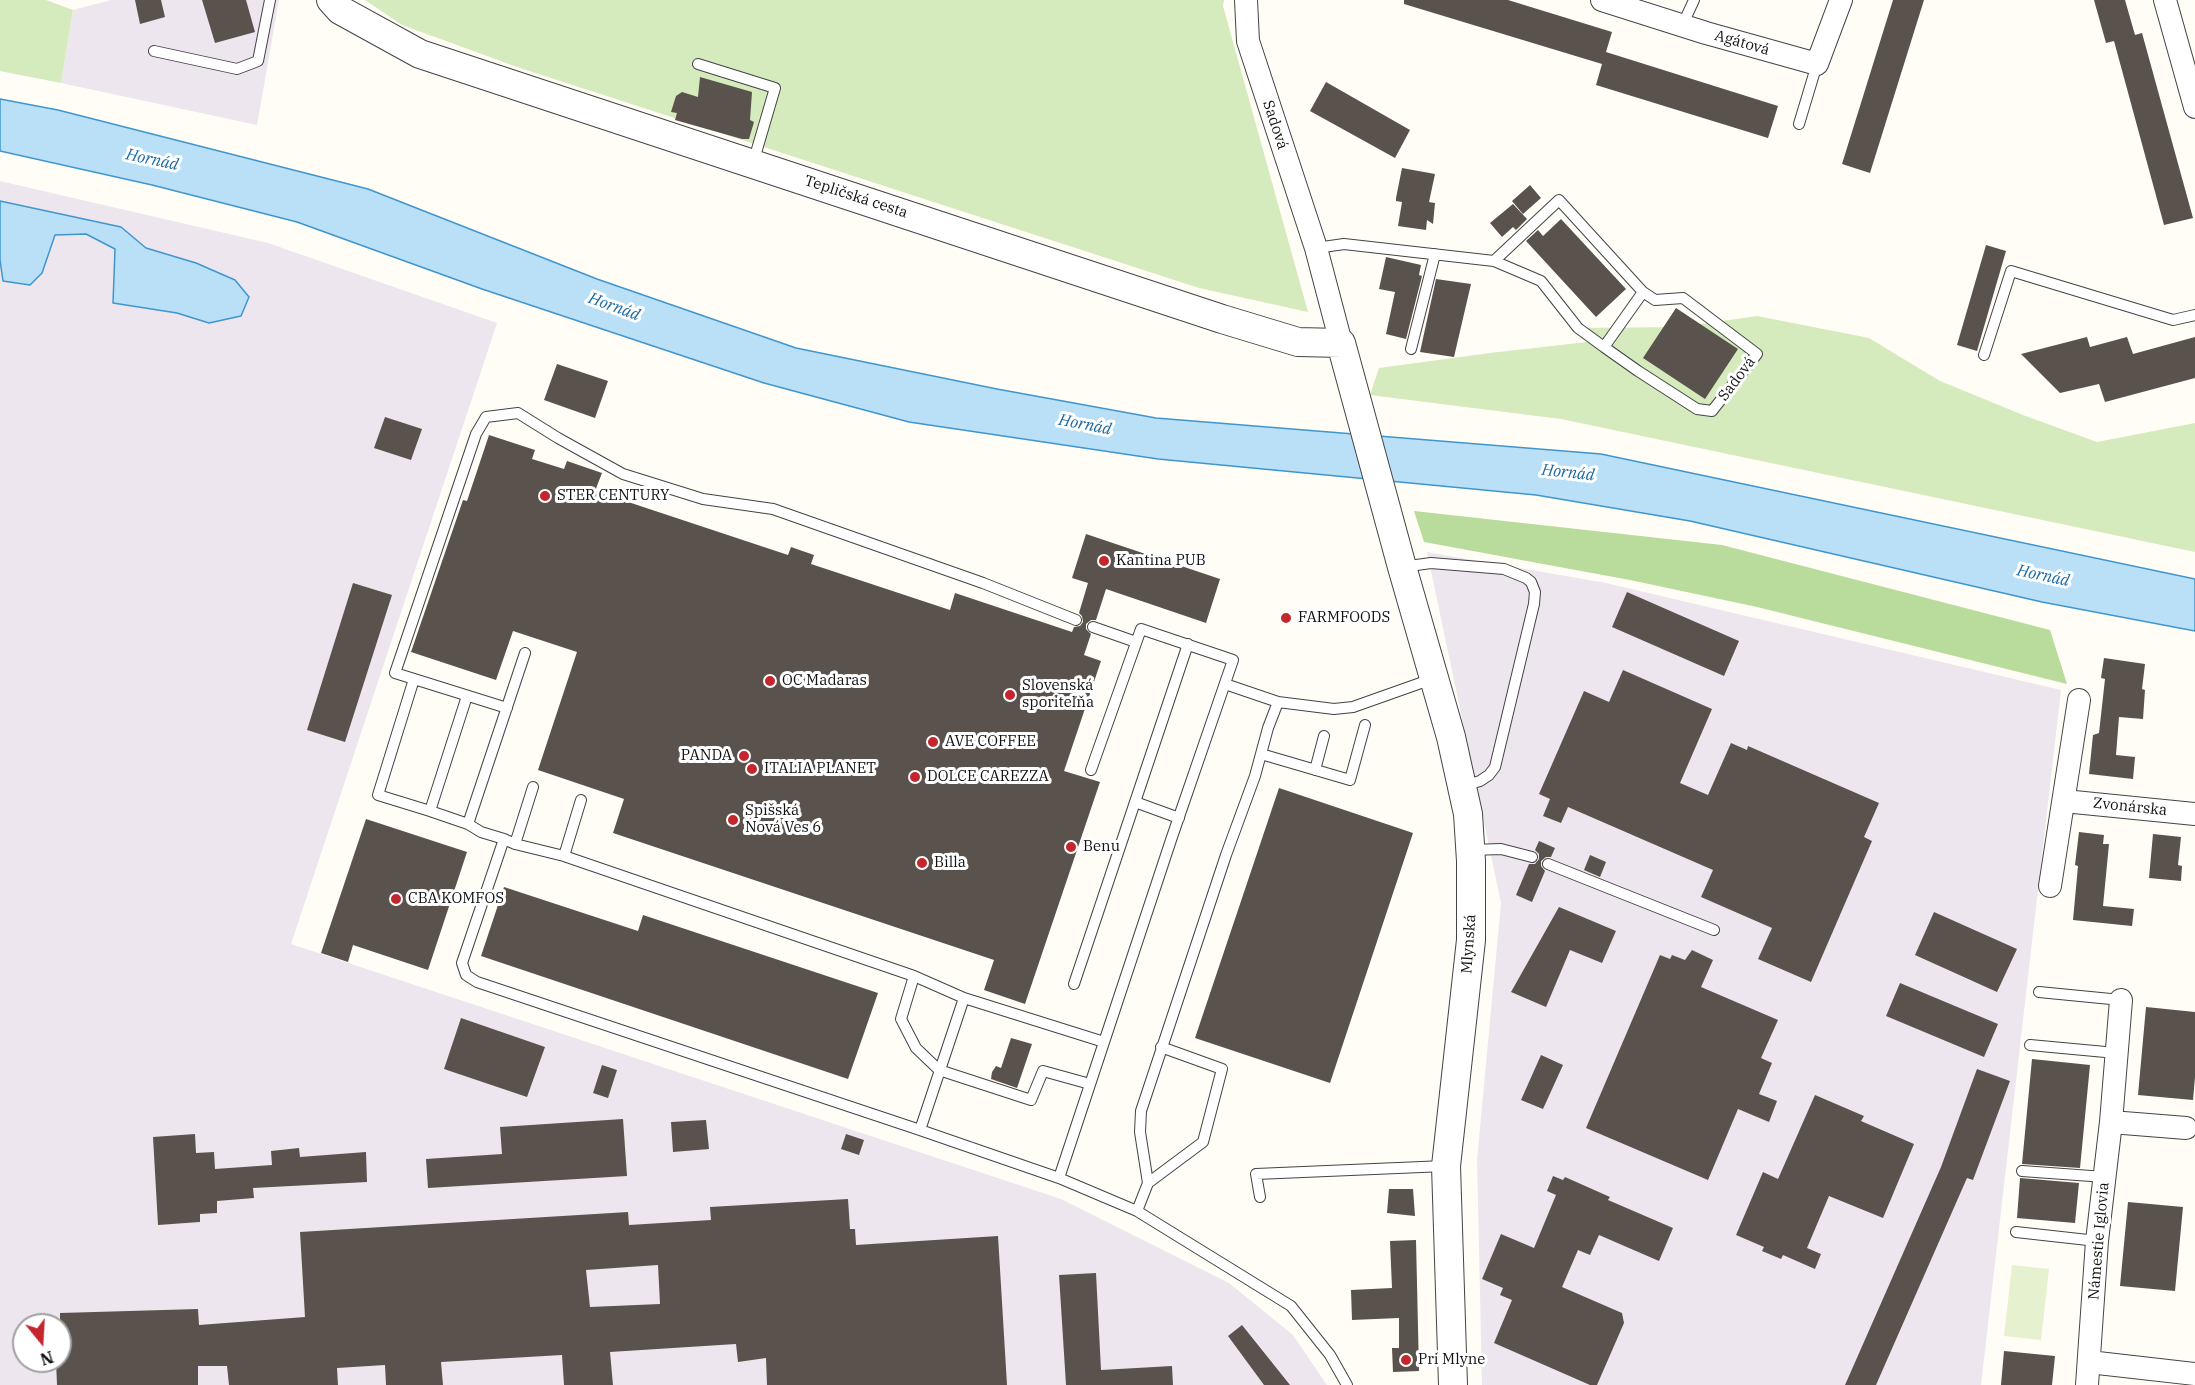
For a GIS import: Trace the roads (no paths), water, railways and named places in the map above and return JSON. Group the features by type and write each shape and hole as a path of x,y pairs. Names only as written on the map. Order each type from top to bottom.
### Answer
{"street":[{"name":"Tepličská cesta","path":"331,0 340,10 420,54 1222,319 1298,342 1341,344"},
{"name":"Sadová","path":"1246,0 1248,41 1316,248 1341,344"},
{"name":"Agátová","path":"1602,0 1682,26 1817,64"},
{"path":"1817,64 1841,0"},
{"path":"2165,0 2195,107"},
{"name":"Mlynská","path":"1341,344 1463,786 1471,850 1471,940 1446,1166 1453,1385"},
{"path":"2050,886 2079,700"},
{"name":"Zvonárska","path":"2064,801 2195,814"},
{"name":"Námestie Iglovia","path":"2087,1385 2097,1241 2111,1122 2121,1000"},
{"path":"2111,1122 2186,1128"},
{"path":"2089,1362 2195,1374"}],"lane":[{"path":"154,51 237,69 258,61 270,0"},
{"path":"1682,26 1694,0"},
{"path":"698,64 775,88 753,164"},
{"path":"1799,123 1817,64"},
{"path":"1494,261 1559,200 1642,292 1604,346"},
{"name":"Sadová","path":"1316,248 1344,244 1494,261 1541,281 1578,328 1697,409 1712,411 1757,354 1683,298 1655,300 1642,292"},
{"path":"1411,349 1435,254"},
{"path":"1984,355 2011,271 2173,320 2195,315"},
{"path":"507,708 395,673 476,434 486,417 518,413 623,474 703,500 773,509 983,583 1076,620"},
{"path":"1402,567 1431,563 1504,569 1517,573 1531,582 1535,592 1495,767 1490,775 1480,781 1463,786"},
{"path":"1093,627 1136,642"},
{"path":"1059,1178 1233,660 1141,628 1091,770"},
{"path":"1074,984 1188,644"},
{"path":"468,824 525,653"},
{"path":"414,679 378,795 468,824 481,832 515,844 564,856 914,976 964,998 1104,1042"},
{"path":"1225,684 1278,702 1334,709 1353,707 1434,679"},
{"path":"430,811 467,696"},
{"path":"1148,1184 1140,1132 1141,1111 1278,702"},
{"path":"1261,754 1350,780 1365,725"},
{"path":"1315,770 1324,736"},
{"path":"515,844 533,786"},
{"path":"564,856 581,800"},
{"path":"1135,802 1179,818"},
{"path":"504,839 462,963 466,975 477,982 1059,1178 1137,1211 1291,1306 1330,1355 1347,1385"},
{"path":"1471,850 1501,849 1532,857"},
{"path":"1548,864 1714,930"},
{"path":"914,976 901,1019 916,1048 939,1070 1031,1100 1043,1071 1090,1084"},
{"path":"2039,992 2121,1000"},
{"path":"920,1130 964,998"},
{"path":"2030,1045 2116,1053"},
{"path":"1137,1211 1148,1184 1203,1142 1222,1069 1161,1047"},
{"path":"1260,1197 1256,1174 1446,1166"},
{"path":"2022,1171 2104,1177"},
{"path":"2016,1232 2097,1241"}],"water":[{"name":"Hornád","path":"0,99 58,110 368,189 597,279 796,348 997,389 1156,418 1601,454 2195,579 2195,631 2042,602 1690,521 1536,495 1158,459 909,422 764,383 482,289 297,222 152,185 0,151"},
{"path":"0,201 121,227 146,248 196,263 235,280 249,297 241,316 209,323 177,313 113,303 115,249 86,234 55,235 42,273 30,285 3,281 0,260"}],"place":[{"name":"STER CENTURY","path":"545,496"},
{"name":"Kantina PUB","path":"1104,561"},
{"name":"FARMFOODS","path":"1286,618"},
{"name":"OC Madaras","path":"770,681"},
{"name":"Slovenská sporiteľňa","path":"1010,695"},
{"name":"AVE COFFEE","path":"933,742"},
{"name":"PANDA","path":"744,756"},
{"name":"ITALIA PLANET","path":"752,769"},
{"name":"DOLCE CAREZZA","path":"915,777"},
{"name":"Spišská Nová Ves 6","path":"733,820"},
{"name":"Benu","path":"1071,847"},
{"name":"Billa","path":"922,863"},
{"name":"CBA KOMFOS","path":"396,899"},
{"name":"Pri Mlyne","path":"1406,1360"}]}
